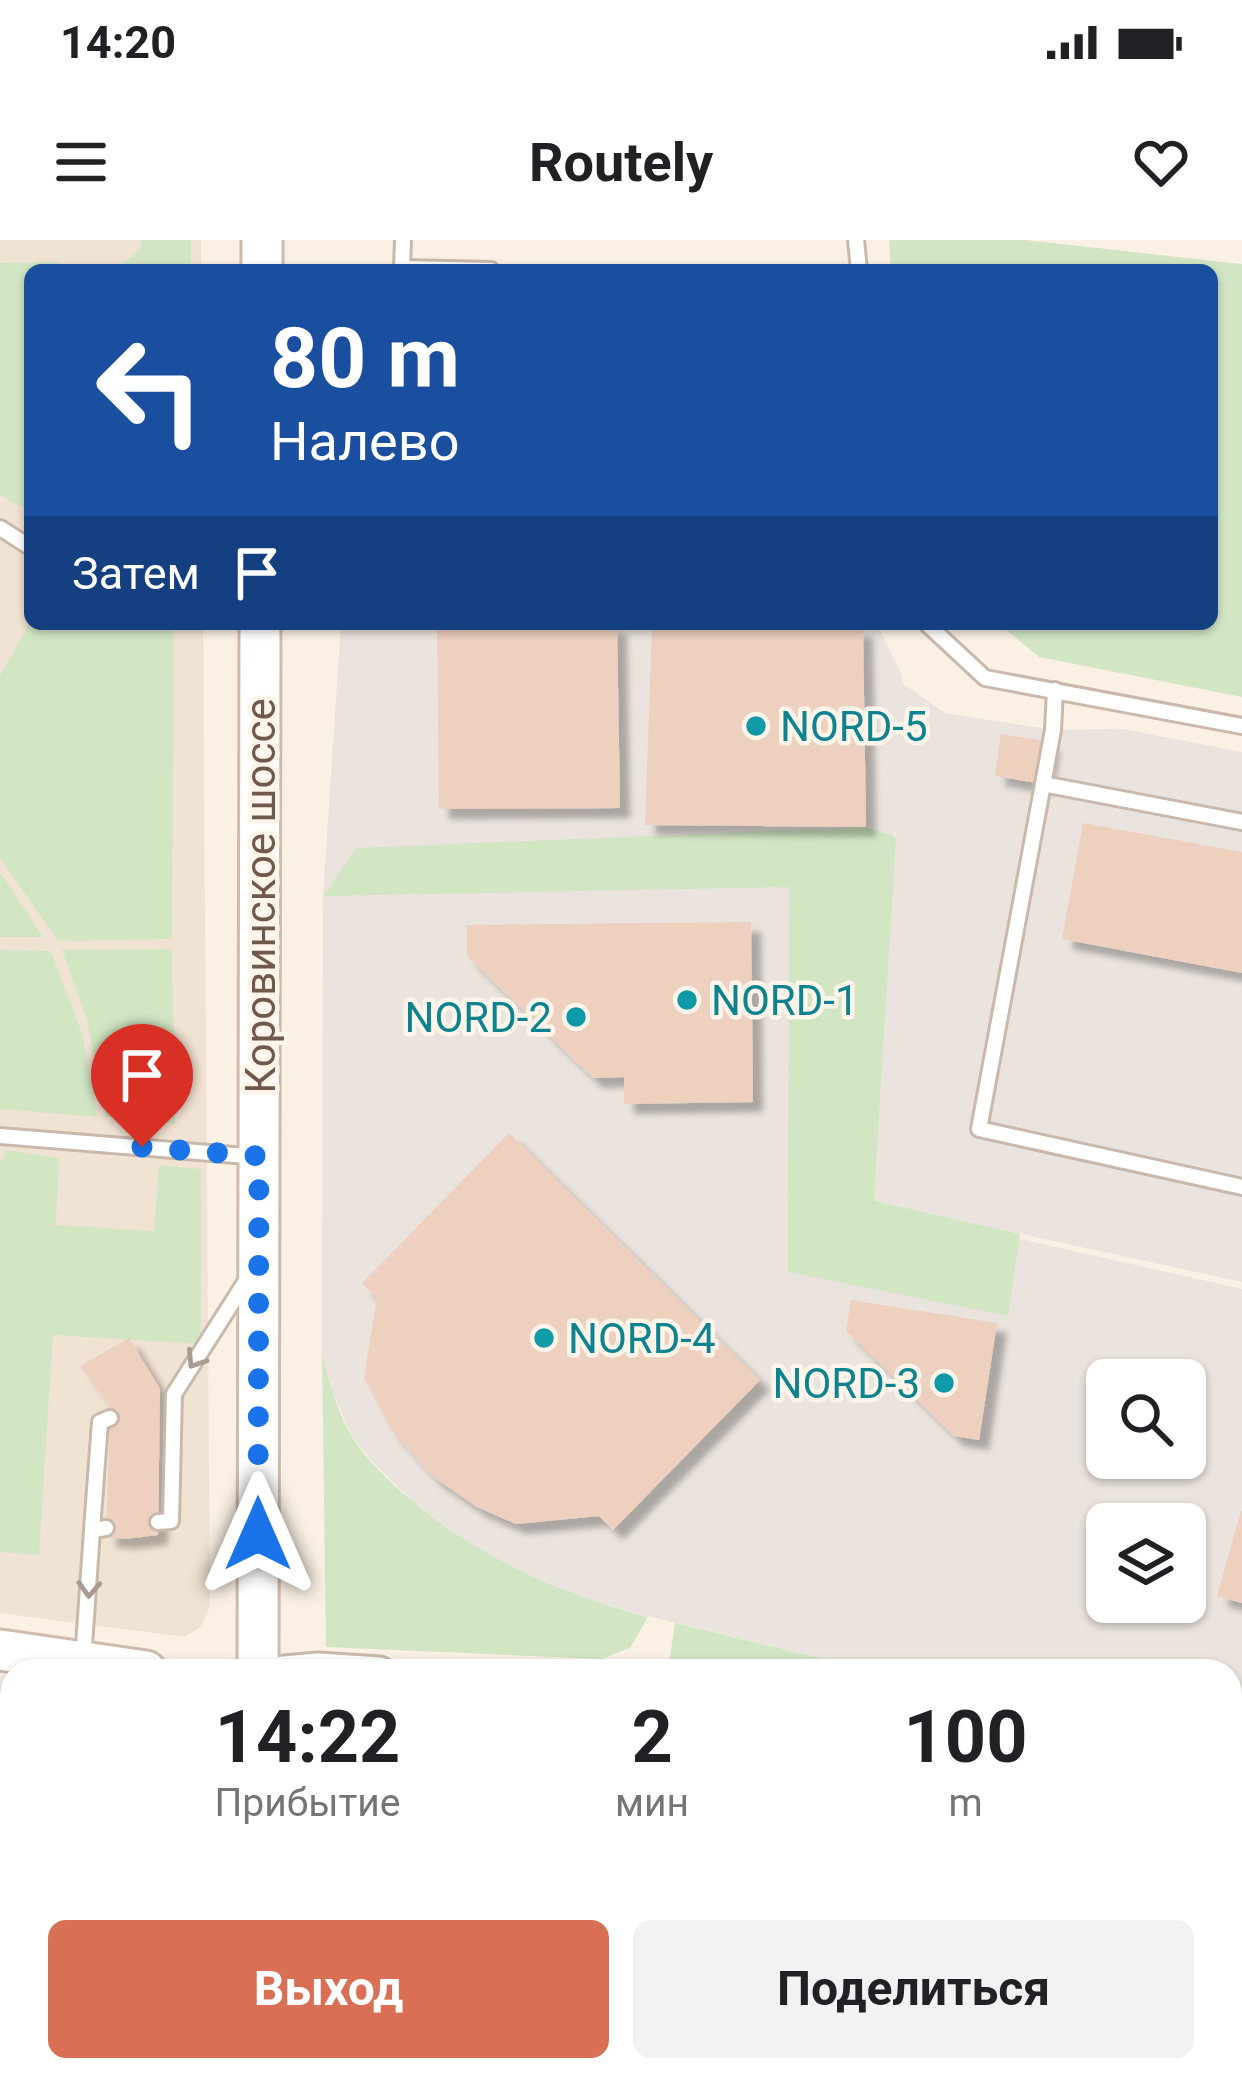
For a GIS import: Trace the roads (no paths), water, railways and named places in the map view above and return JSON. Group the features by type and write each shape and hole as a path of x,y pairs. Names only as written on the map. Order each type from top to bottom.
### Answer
{"main road":[{"name":"Коровинское шоссе","path":"258,1659 260,630"},
{"path":"0,1650 62,1659"}],"lane":[{"path":"934,630 985,678 1242,726"},
{"path":"1055,690 1053,730 979,1129 1242,1187"},
{"path":"1043,784 1242,822"},
{"path":"0,1136 259,1156"},
{"path":"158,1522 171,1521 167,1396 258,1262"},
{"path":"83,1659 99,1529 100,1422 110,1418"}],"place":[{"name":"NORD-5","path":"756,726"},
{"name":"NORD-1","path":"687,1000"},
{"name":"NORD-2","path":"576,1017"},
{"name":"NORD-4","path":"544,1338"},
{"name":"NORD-3","path":"944,1383"}]}
